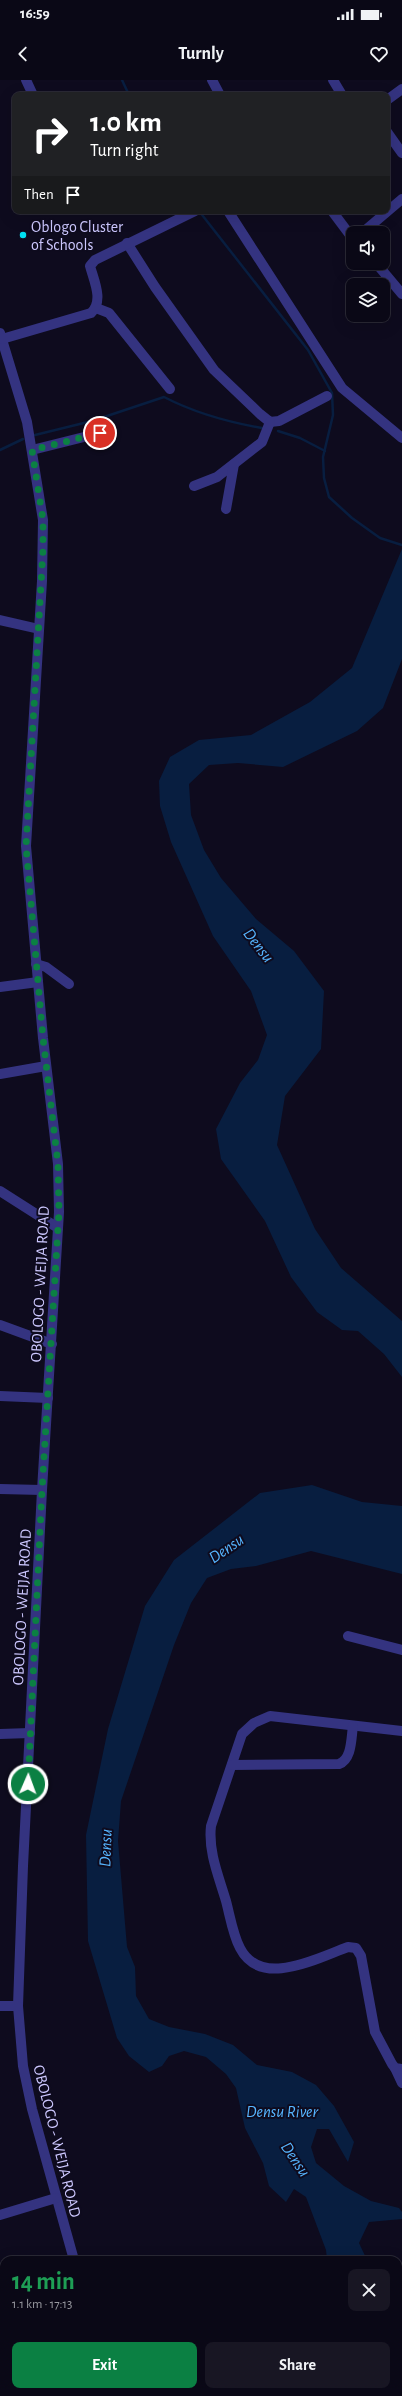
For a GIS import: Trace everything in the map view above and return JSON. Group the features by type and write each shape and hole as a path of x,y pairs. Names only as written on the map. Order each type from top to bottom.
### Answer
{"street":[{"path":"26,80 32,92"},
{"path":"212,80 218,92"},
{"path":"333,80 340,92"},
{"path":"390,98 402,89"},
{"path":"390,136 402,153"},
{"path":"390,209 402,199"},
{"path":"1,336 90,313 96,308 98,299 90,266 102,255 190,214"},
{"path":"230,214 342,388 402,438"},
{"path":"334,214 346,230"},
{"path":"370,226 384,214"},
{"path":"127,243 214,370 251,406 270,422 279,422 327,396"},
{"path":"382,270 402,294"},
{"path":"96,308 109,313 170,389"},
{"name":"OBOLOGO - WEIJA ROAD","path":"1,336 19,390 32,450 43,520 39,629 26,846 46,1066 58,1164 58,1228 42,1490 23,1866 18,2006 23,2066 32,2110 73,2256"},
{"path":"194,486 217,477 262,442 270,422"},
{"path":"32,450 100,433"},
{"path":"226,509 234,464"},
{"path":"0,620 39,629"},
{"path":"36,964 46,967 69,984"},
{"path":"0,987 38,982"},
{"path":"0,1074 46,1066"},
{"path":"0,1190 58,1228"},
{"path":"0,1325 52,1344"},
{"path":"0,1396 48,1398"},
{"path":"0,1489 42,1490"},
{"path":"348,1636 402,1650"},
{"path":"402,1731 270,1716 262,1718 242,1734 211,1826 210,1836 215,1866 240,1948 249,1960 259,1966 284,1970 348,1947 356,1948 361,1956 375,2032 399,2069 402,2083"},
{"path":"232,1765 339,1764 344,1762 348,1757 353,1726"},
{"path":"0,1734 30,1733"},
{"path":"0,2006 18,2006"},
{"path":"0,2215 56,2198"}],"water":[{"name":"Densu","path":"402,549 402,659 383,708 357,731 283,767 238,763 209,765 189,784 191,815 204,850 221,878 256,919 294,951 324,991 321,1049 285,1096 277,1145 315,1229 341,1268 402,1321 402,1377 384,1354 358,1331 342,1330 317,1312 291,1277 265,1221 221,1159 216,1129 240,1083 258,1060 267,1035 251,991 213,936 171,842 160,806 159,781 170,757 199,740 251,735 310,702 352,668"},
{"name":"Densu River","path":"312,1485 362,1502 402,1506 402,1574 311,1551 256,1566 231,1569 207,1578 191,1603 174,1645 121,1801 118,1841 127,1947 135,1967 136,1996 149,2019 169,2027 205,2034 233,2045 257,2065 292,2072 316,2085 334,2106 354,2142 348,2162 329,2129 317,2129 311,2147 316,2163 344,2186 371,2201 399,2208 402,2212 402,2219 369,2222 359,2243 365,2256 327,2256 326,2250 306,2197 294,2189 286,2202 269,2186 263,2163 245,2128 236,2088 226,2074 206,2057 184,2051 169,2056 162,2066 149,2072 129,2056 117,2038 88,1941 86,1835 108,1729 145,1606 174,1560 260,1493"}],"waterway":[{"path":"122,80 128,92"},
{"path":"201,214 308,350 332,393 333,415 323,457 324,478 329,497 352,518 380,538 402,545"},
{"path":"35,435 92,421 164,397 187,408 212,416 236,423 262,428"},
{"path":"278,431 300,438 325,451"},
{"path":"0,450 23,439"}],"place":[{"name":"Oblogo Cluster of Schools","path":"23,235"}],"route":[{"path":"28,1784 42,1490 59,1212 58,1164 43,1038 26,846 43,549 43,520 40,490 32,450 100,433"}]}
